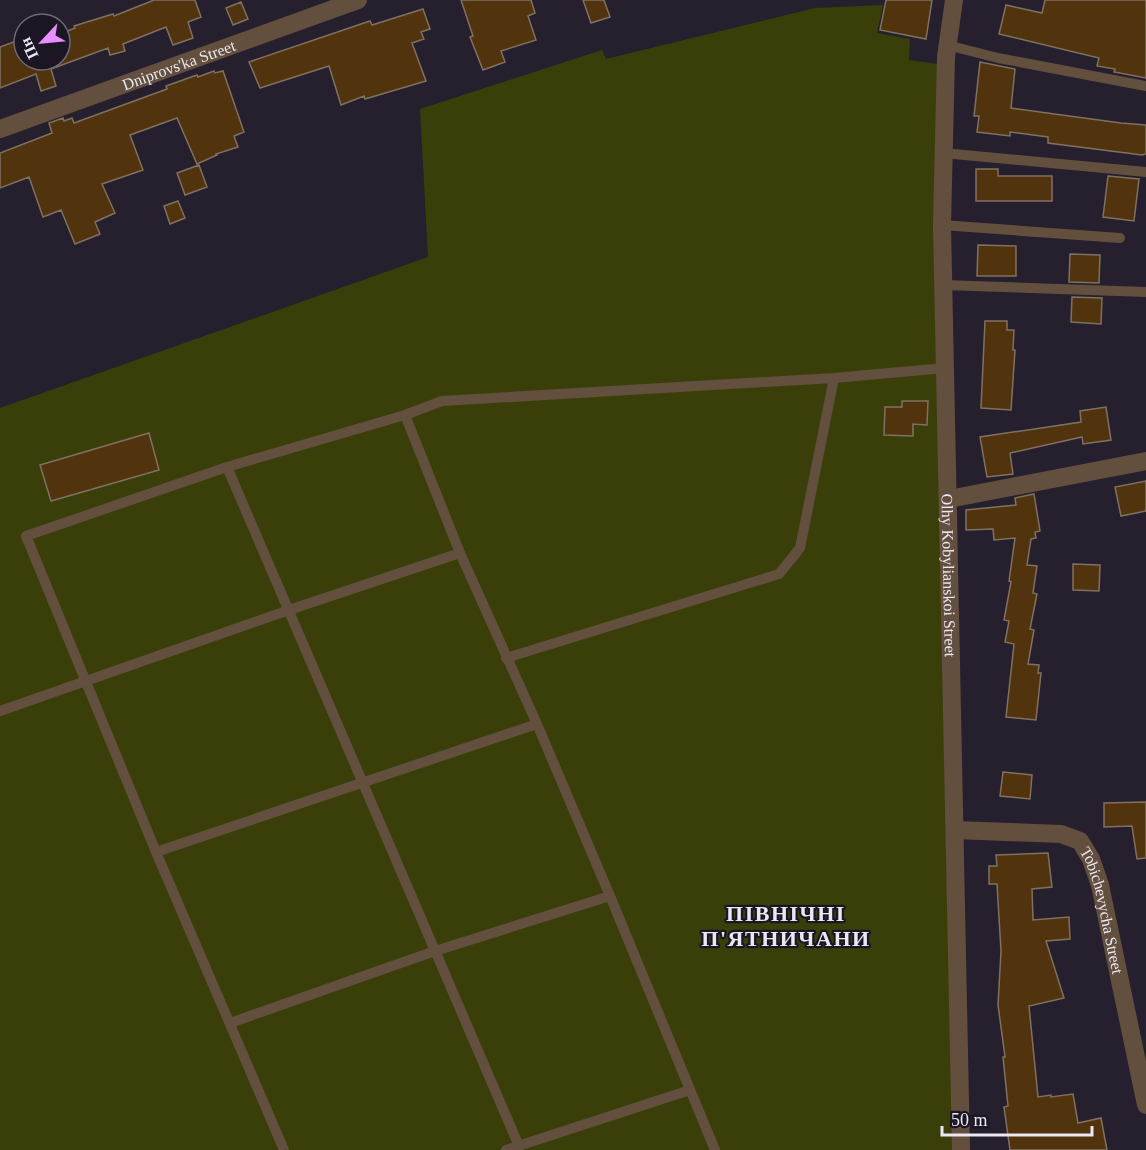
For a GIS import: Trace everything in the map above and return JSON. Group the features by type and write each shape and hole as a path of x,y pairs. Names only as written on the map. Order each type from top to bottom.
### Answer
{"street":[{"name":"Dniprovs'ka Street","path":"0,129 358,0"},
{"name":"Olhy Kobylianskoi Street","path":"954,0 947,45 942,225 961,1150"},
{"path":"949,499 1146,461"},
{"name":"Tobichevycha Street","path":"955,830 1060,834 1080,841 1091,859 1100,885 1146,1106"}],"lane":[{"path":"947,45 998,58 1146,86"},
{"path":"943,153 1146,172"},
{"path":"942,225 1120,238"},
{"path":"943,285 1146,292"},
{"path":"284,1150 156,852 27,536 227,467 405,415 442,401 834,378 945,368"},
{"path":"506,658 779,574 800,548 834,378"},
{"path":"405,415 460,553 537,724 715,1150"},
{"path":"227,467 519,1146"},
{"path":"0,711 460,553"},
{"path":"156,852 537,724"},
{"path":"230,1023 435,951 610,896"},
{"path":"506,1150 690,1090"}],"green space":[{"path":"883,5 877,33 910,39 909,60 945,65 961,1150 0,1150 0,408 428,257 420,109 602,50 606,59 815,8"}],"building":[{"path":"154,0 195,0 201,17 188,22 193,38 173,45 166,27 123,44 125,51 110,55 108,48 72,61 72,29 75,28 74,26 113,14 114,16"},
{"path":"461,0 531,0 535,13 528,16 536,40 501,51 505,62 483,70 470,37 473,36"},
{"path":"583,0 604,0 610,17 591,23"},
{"path":"886,0 932,0 926,39 880,30"},
{"path":"1045,0 1146,0 1146,78 1097,66 1099,58 999,34 1006,5 1042,13"},
{"path":"241,2 248,19 233,25 226,8"},
{"path":"423,9 430,29 421,32 424,39 412,43 426,81 365,99 364,96 341,105 329,66 260,88 249,62 370,21 372,25"},
{"path":"12,42 12,72 52,72 56,86 41,91 36,74 0,88 0,47"},
{"path":"980,62 1015,69 1011,108 1146,125 1146,154 1048,143 1048,137 1010,132 1010,136 977,132 979,116 974,116"},
{"path":"214,71 215,73 223,71 244,132 234,136 238,147 216,154 197,164 177,118 130,135 143,170 102,184 115,213 95,222 100,234 75,244 61,210 43,217 29,177 0,188 0,153 52,133 49,123 63,118 64,121 72,118 74,123 167,89 166,86"},
{"path":"199,165 207,187 185,195 177,173"},
{"path":"976,169 998,169 998,176 1052,176 1052,201 976,201"},
{"path":"1108,176 1139,179 1134,221 1103,217"},
{"path":"178,201 185,218 170,224 164,206"},
{"path":"978,245 1016,246 1016,276 977,276"},
{"path":"1070,254 1100,255 1099,283 1069,282"},
{"path":"1072,297 1102,298 1101,324 1071,322"},
{"path":"985,321 1007,321 1007,330 1014,330 1011,410 981,408"},
{"path":"902,401 928,401 927,425 913,424 913,436 884,435 885,407 902,407"},
{"path":"1106,407 1111,440 1083,444 1082,437 1010,453 1013,474 987,477 980,437 1081,422 1080,411"},
{"path":"149,433 159,470 51,501 40,465"},
{"path":"1146,481 1146,511 1121,516 1115,487"},
{"path":"1034,494 1040,531 1035,532 1036,538 1031,539 1027,565 1037,566 1033,593 1037,594 1030,629 1034,630 1028,664 1039,665 1038,673 1041,673 1036,720 1006,717 1014,644 1005,642 1009,621 1004,620 1011,582 1009,581 1015,538 994,540 993,529 966,530 966,510 1016,505 1015,498"},
{"path":"1073,564 1100,565 1099,591 1073,590"},
{"path":"1003,772 1032,775 1030,799 1000,796"},
{"path":"1146,802 1146,858 1137,859 1132,826 1104,827 1104,803"},
{"path":"1048,853 1052,887 1032,889 1033,920 1069,917 1070,939 1046,941 1064,998 1029,1006 1038,1097 1073,1094 1078,1123 1101,1118 1107,1150 1010,1150 1004,1107 1008,1106 1003,1057 1005,1057 998,1005 1001,951 997,884 989,884 989,866 997,866 996,855"}],"district":[{"name":"ПІВНІЧНІ П'ЯТНИЧАНИ","path":"786,926"}]}
